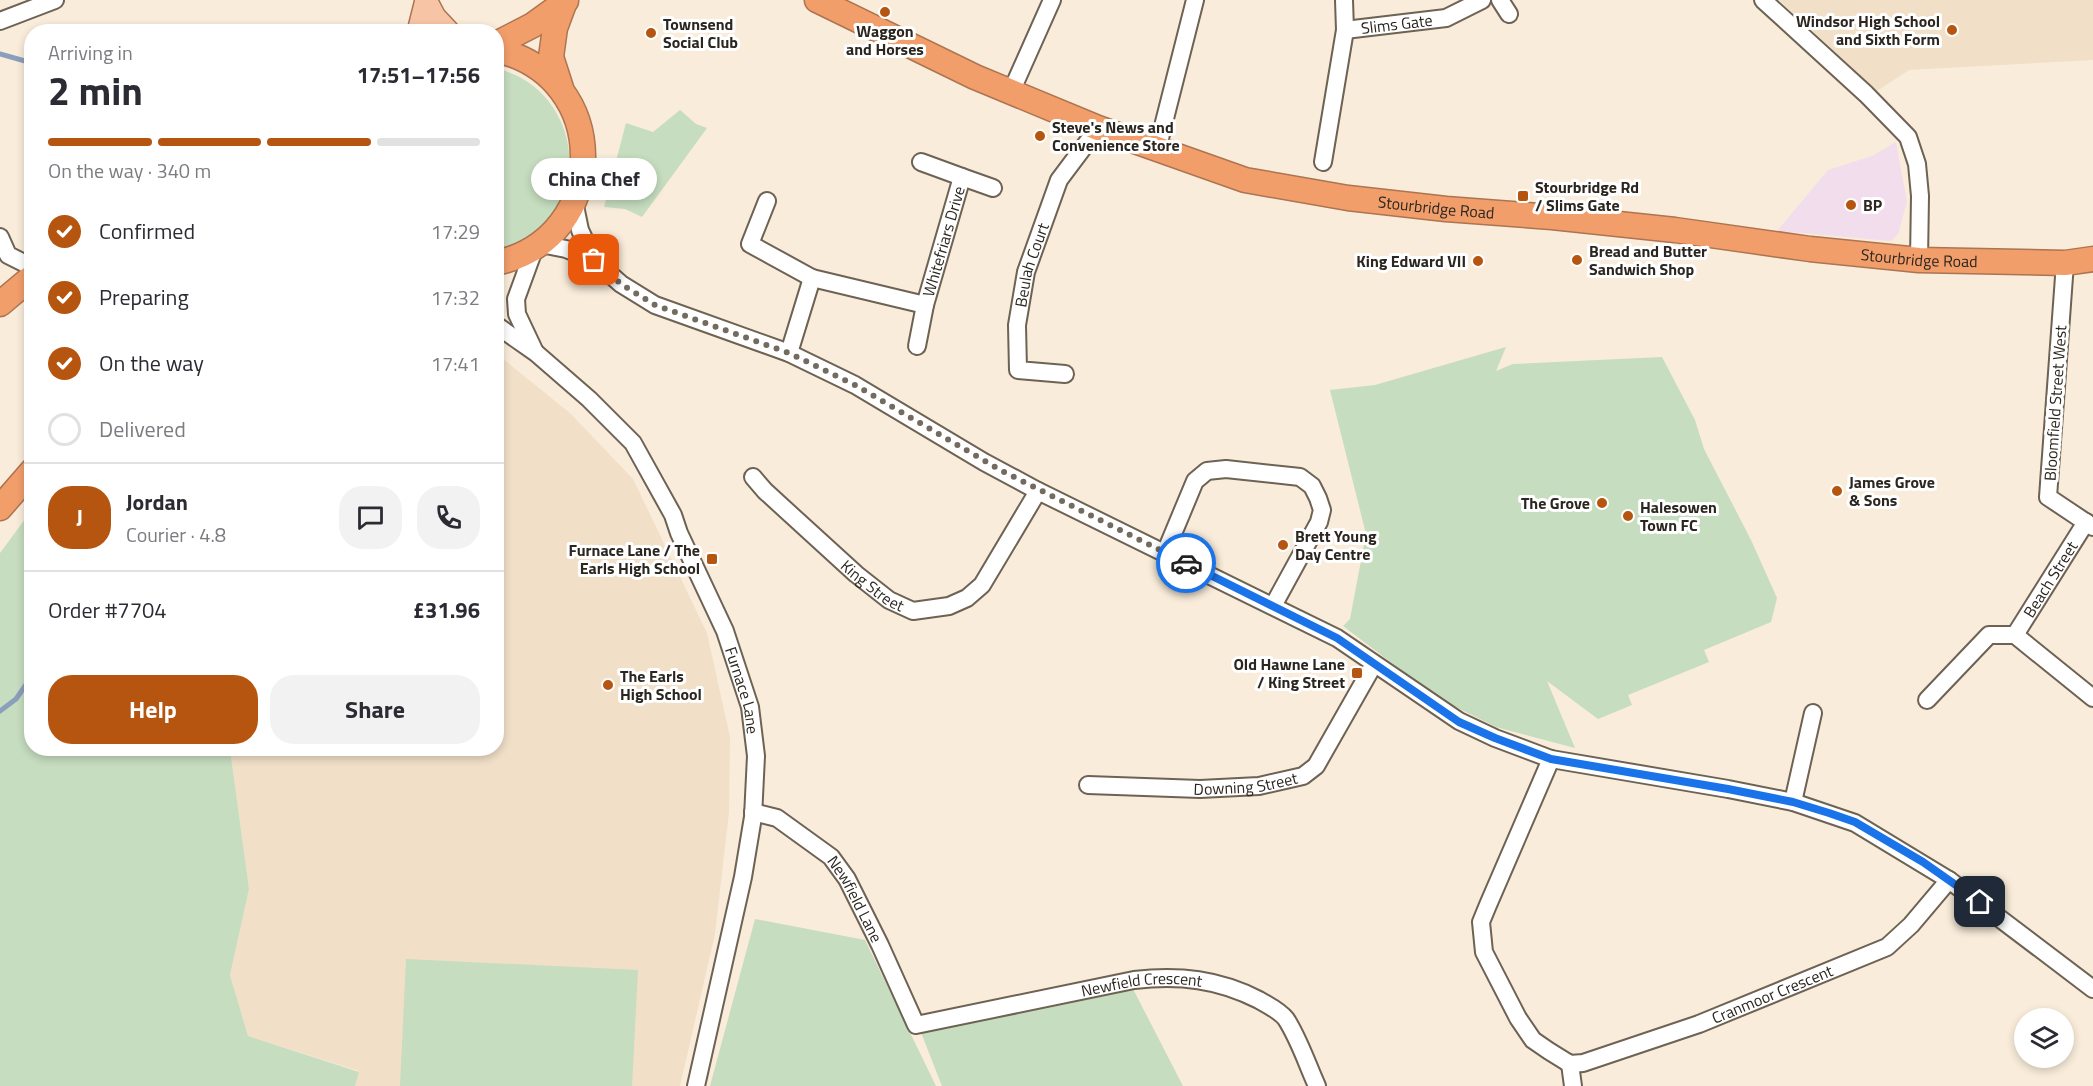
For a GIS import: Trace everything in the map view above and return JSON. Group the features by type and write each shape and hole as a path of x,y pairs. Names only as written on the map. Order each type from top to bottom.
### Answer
{"highway":[{"path":"504,40 533,25 566,1"},
{"path":"504,261 538,246 559,226 574,201 583,173 583,144 576,115 561,90 551,57 555,28 566,1"},
{"name":"Stourbridge Road","path":"828,2 975,77 1098,128 1245,180 1348,198 1675,230 1809,249 1919,260 2065,263 2093,260"},
{"path":"504,52 520,57 536,66 561,90"},
{"path":"0,304 24,284"},
{"path":"0,508 24,480"}],"main road":[{"path":"420,24 426,0"},
{"path":"426,0 442,24"}],"street":[{"path":"0,21 56,0"},
{"path":"1011,92 1052,0"},
{"path":"1157,150 1195,0"},
{"name":"Slims Gate","path":"1323,162 1345,30 1344,0"},
{"name":"Slims Gate","path":"1345,30 1446,18 1482,0"},
{"path":"1763,0 1908,137 1917,164 1920,196 1919,260"},
{"name":"Beulah Court","path":"1065,374 1018,370 1017,325 1026,272 1059,180 1098,128"},
{"name":"Whitefriars Drive","path":"921,162 993,188"},
{"name":"Whitefriars Drive","path":"917,346 925,305 962,177"},
{"path":"574,201 580,230 594,260"},
{"name":"Whitefriars Drive","path":"767,201 750,244 812,278 925,305"},
{"path":"0,237 8,255 24,263"},
{"path":"538,246 566,249 594,260 621,284 655,305 789,353 855,385 984,462 1337,638 1459,722 1495,738 1551,759 1793,802 1855,822 1949,880 2093,988"},
{"name":"Furnace Lane","path":"536,353 517,314 516,299 538,246"},
{"name":"Bloomfield Street West","path":"2065,263 2048,497 2089,524"},
{"path":"789,353 812,278"},
{"name":"Furnace Lane","path":"504,331 536,353 589,399 633,443 673,515 725,632 750,707 756,756 753,812 741,888 696,1086"},
{"path":"1166,553 1195,481 1207,471 1226,469 1300,477 1312,486 1322,510 1320,522 1273,606"},
{"name":"King Street","path":"753,477 765,491 856,574 889,600 913,611 949,606 967,598 981,585 1038,490"},
{"name":"Beach Street","path":"2015,635 2089,524"},
{"path":"1927,700 1989,635 2015,635 2093,698"},
{"name":"Downing Street","path":"1088,785 1200,789 1259,786 1303,776 1316,766 1374,664"},
{"path":"1793,802 1813,712"},
{"path":"1551,759 1481,922 1481,938 1484,952 1518,1018 1533,1040 1570,1064 1574,1086"},
{"name":"Newfield Lane","path":"753,812 777,818 831,857 847,879 916,1024"},
{"name":"Cranmoor Crescent","path":"1570,1064 1595,1059 1699,1024 1887,947 1911,926 1949,880"},
{"name":"Newfield Crescent","path":"916,1024 1134,980 1157,978 1211,981 1246,993 1285,1017 1317,1086"}],"shaded area":[{"name":"Windsor High School and Sixth Form","path":"1779,0 2093,0 2093,60 1909,70 1877,91"},
{"path":"1896,142 1907,202 1898,234 1891,241 1777,231 1828,170 1872,156"},
{"name":"The Earls High School","path":"504,360 571,414 633,479 707,633 730,737 729,812 715,934 680,1086 355,1086 359,1071 248,1036 230,975 249,889 231,756 504,756"}],"green space":[{"path":"504,71 535,87 549,102 560,120 567,139 570,160 567,181 555,211 533,233 504,247"},
{"path":"680,110 696,124 707,128 642,217 625,209 604,207 626,123 653,132"},
{"name":"The Grove","path":"1506,347 1496,371 1513,364 1662,357 1695,420 1704,449 1751,540 1777,598 1771,622 1704,650 1709,662 1628,695 1632,705 1598,719 1547,681 1575,748 1496,727 1438,698 1343,626 1350,619 1366,534 1330,390 1375,385"},
{"path":"24,520 24,756 231,756 249,889 230,975 248,1036 359,1072 355,1086 0,1086 0,553"},
{"path":"755,919 865,940 936,1086 710,1086"},
{"path":"406,959 638,970 632,1086 400,1086"},
{"path":"1132,987 1183,1086 942,1086 920,1030"}],"waterway":[{"path":"0,54 24,61"},
{"path":"0,711 16,699 24,688"}],"way so far":[{"path":"594,260 621,284 655,305 789,353 855,385 984,462 1186,563"}],"place":[{"name":"Waggon and Horses","path":"885,12"},
{"name":"Windsor High School and Sixth Form","path":"1952,30"},
{"name":"Townsend Social Club","path":"651,33"},
{"name":"Steve's News and Convenience Store","path":"1040,136"},
{"name":"Stourbridge Rd / Slims Gate","path":"1523,196"},
{"name":"BP","path":"1851,205"},
{"name":"China Chef","path":"594,260"},
{"name":"Bread and Butter Sandwich Shop","path":"1577,260"},
{"name":"King Edward VII","path":"1478,261"},
{"name":"James Grove & Sons","path":"1837,491"},
{"name":"The Grove","path":"1602,503"},
{"name":"Halesowen Town FC","path":"1628,516"},
{"name":"Brett Young Day Centre","path":"1283,545"},
{"name":"Furnace Lane / The Earls High School","path":"712,559"},
{"name":"Old Hawne Lane / King Street","path":"1357,673"},
{"name":"The Earls High School","path":"608,685"}],"route":[{"path":"1186,563 1337,638 1459,722 1495,738 1551,759 1728,789 1793,802 1829,813 1855,822 1923,862 1980,902"}]}
